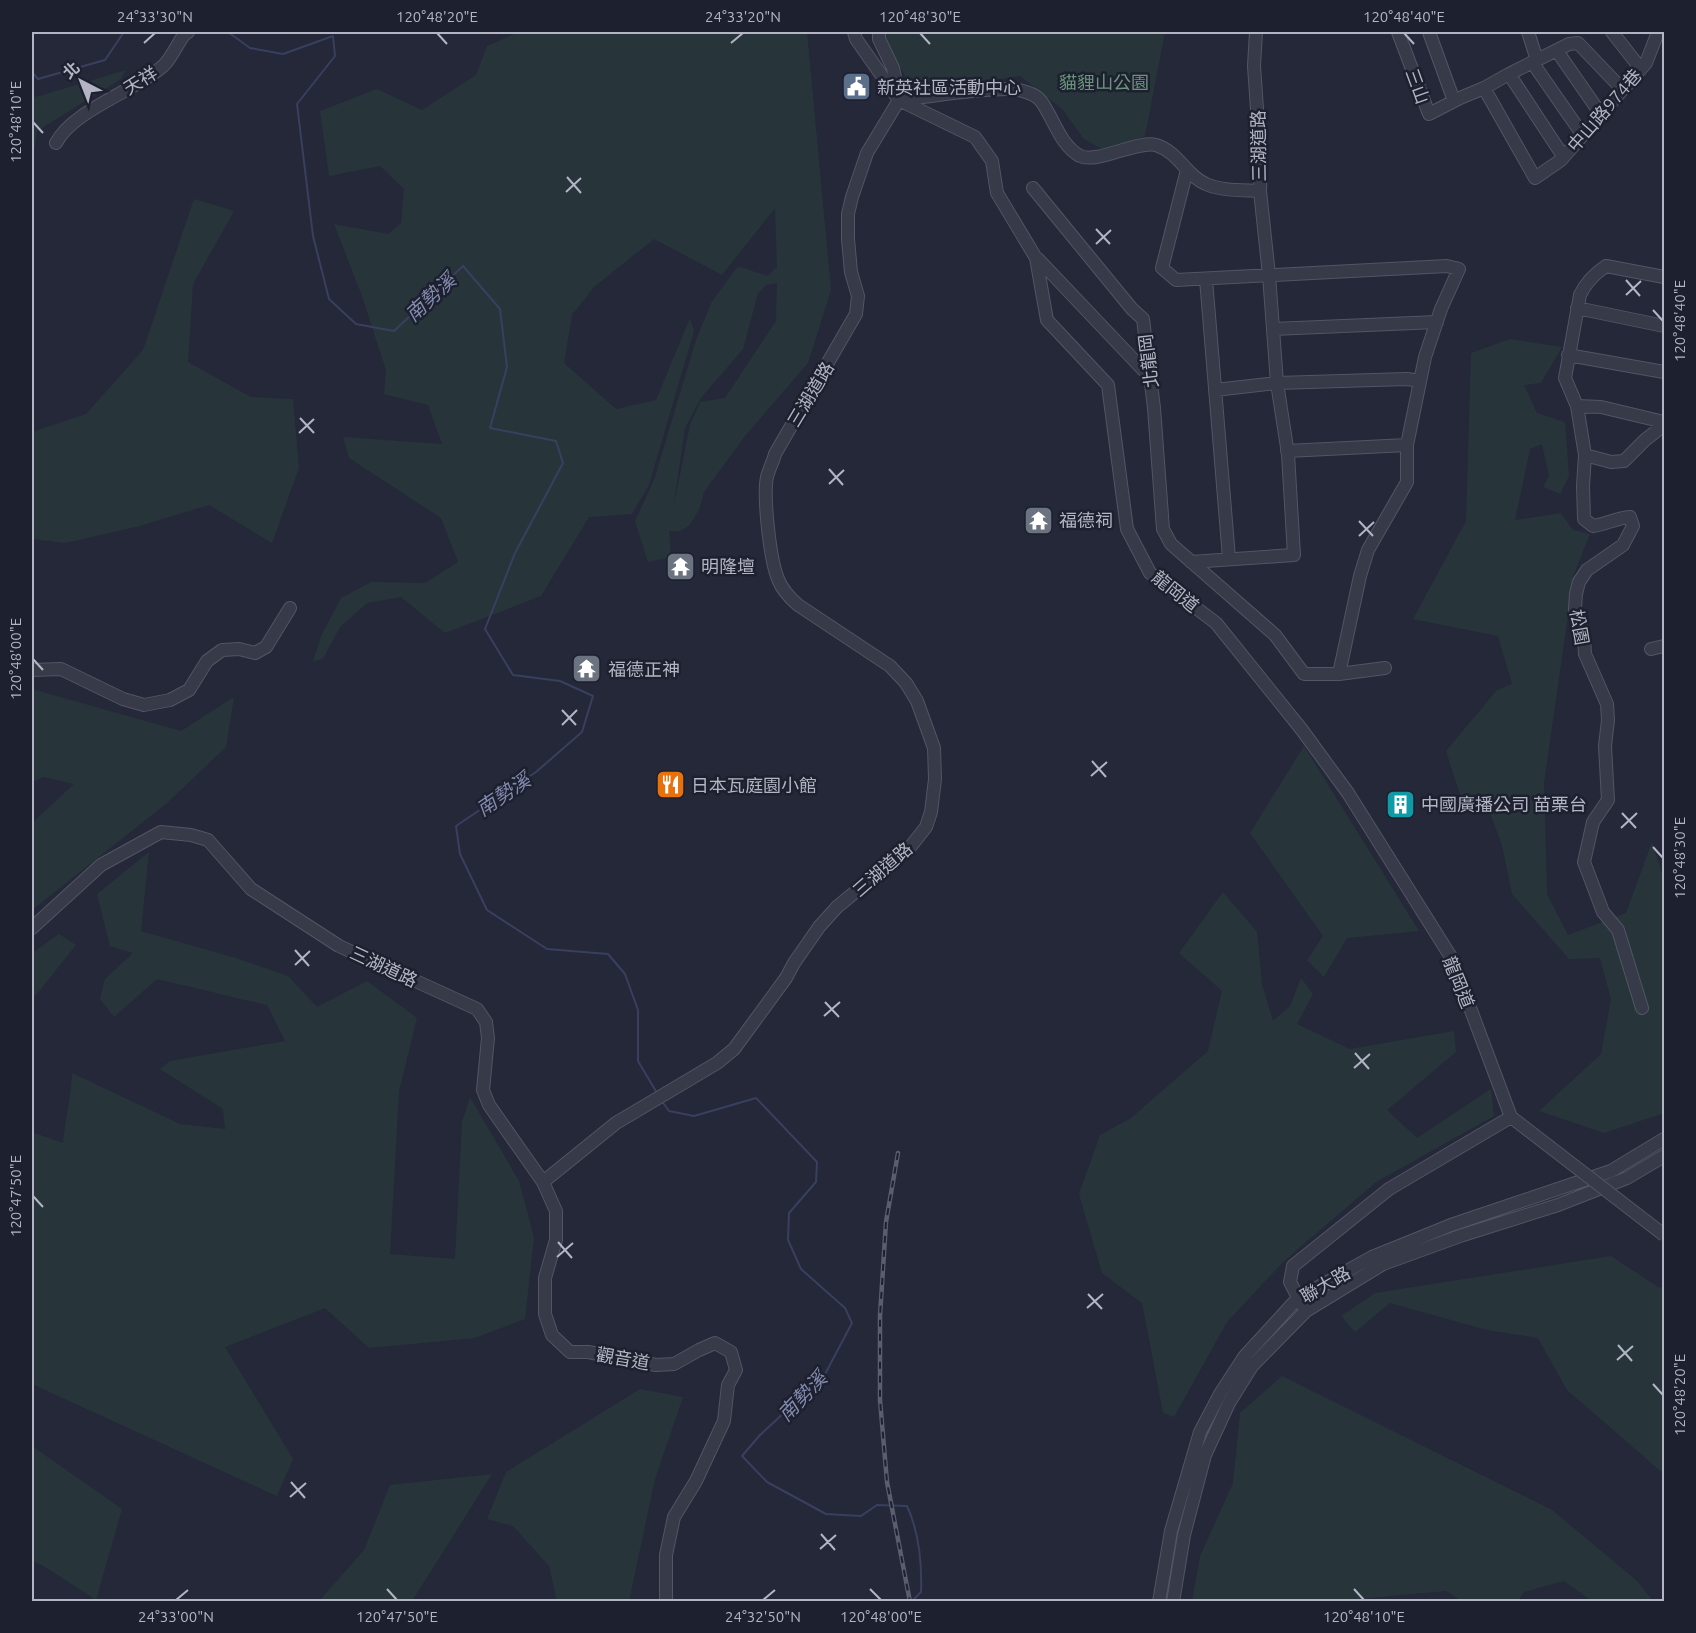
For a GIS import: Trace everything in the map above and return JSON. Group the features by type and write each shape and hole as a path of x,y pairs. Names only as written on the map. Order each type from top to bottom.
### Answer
{"street":[{"name":"天祥","path":"56,142 61,134 79,118 164,66 183,35 188,32"},
{"name":"龍岡道","path":"854,32 856,39 899,100 975,137 992,161 997,193 1036,258 1047,320 1108,385 1127,529 1150,573 1216,623 1302,730 1348,793 1451,957 1511,1117"},
{"path":"879,32 879,39 893,68 899,100"},
{"name":"三湖道路","path":"32,928 101,865 161,832 191,835 208,840 251,889 339,946 477,1009 486,1022 488,1038 483,1090 489,1105 543,1182 616,1123 717,1063 734,1049 786,978 794,963 837,908 911,846 926,827 931,812 935,779 934,748 917,701 906,683 878,656 798,605 786,594 778,580 773,562 766,496 767,477 775,454 856,314 858,296 850,272 848,214 867,153 899,100 1010,88 1037,96 1047,109 1065,143 1082,157 1096,157 1154,145 1175,155 1187,170 1206,184 1234,190 1260,191 1261,166 1254,66 1256,32"},
{"name":"三山","path":"1398,32 1429,114 1535,61 1578,43 1622,89"},
{"name":"三山","path":"1429,32 1454,101"},
{"path":"1528,32 1535,61 1582,134"},
{"path":"1612,32 1641,69"},
{"path":"1646,32 1656,38"},
{"name":"中山路974巷","path":"1484,88 1535,178 1563,156 1641,69 1646,63 1656,38"},
{"path":"1557,51 1600,113"},
{"path":"1509,74 1563,156"},
{"path":"1187,170 1162,268 1176,280 1447,266 1459,269 1425,357 1407,445 1407,482 1368,549 1359,576 1338,674"},
{"name":"北龍岡","path":"1034,188 1132,309 1143,319 1163,529 1171,544 1275,635 1304,674 1338,674 1385,668"},
{"path":"1191,562 1294,555 1287,451 1277,383 1260,191"},
{"path":"1036,258 1150,376"},
{"name":"松園","path":"1642,1008 1618,930 1603,912 1584,862 1593,822 1608,800 1605,746 1608,720 1607,704 1585,654 1584,636 1575,609 1579,582 1587,570 1623,545 1633,526 1630,517 1593,526 1584,519 1585,455 1577,406 1564,378 1580,295 1584,286 1595,274 1606,266 1665,277"},
{"path":"1206,279 1229,558"},
{"path":"1577,309 1665,326"},
{"path":"1274,329 1437,322"},
{"path":"1568,355 1665,372"},
{"path":"1215,390 1277,383 1407,379 1420,381"},
{"path":"1577,406 1601,407 1665,424"},
{"path":"1585,455 1611,462 1624,461 1665,424"},
{"path":"1287,451 1407,445"},
{"path":"32,670 61,669 123,699 144,705 170,700 189,690 207,661 222,650 239,649 255,653 266,647 290,608"},
{"path":"1651,649 1665,646"},
{"path":"1306,1311 1297,1299 1290,1281 1293,1266 1389,1189 1511,1117 1665,1235"},
{"name":"聯大路","path":"1173,1602 1200,1432 1220,1394 1244,1357 1297,1299 1372,1257 1451,1225 1611,1171 1665,1139"},
{"name":"聯大路","path":"1159,1602 1171,1531 1229,1403 1252,1366 1306,1311 1383,1264 1463,1235 1558,1205 1617,1182 1665,1156"},
{"name":"觀音道","path":"543,1182 556,1211 556,1240 544,1278 545,1314 552,1335 570,1352 588,1352 656,1365 674,1364 715,1343 731,1352 736,1370 728,1385 724,1421 696,1481 674,1517 666,1555 666,1602"},
{"path":"1171,1531 1184,1535"}],"green space":[{"path":"519,32 807,32 831,290 808,363 745,436 704,492 699,510 689,526 680,531 669,531 671,557 648,562 635,521 654,480 696,340 711,303 738,266 767,276 777,267 775,208 722,275 654,239 594,287 572,315 564,363 616,409 656,400 690,318 694,331 649,485 632,514 589,517 541,596 445,633 401,597 367,603 340,627 323,659 313,661 322,634 341,598 371,582 425,583 458,562 441,518 349,458 343,437 442,444 428,405 384,394 386,370 362,296 334,224 388,234 401,223 404,189 380,166 329,176 320,111 377,89 422,110 476,75 487,46","holes":["777,283 776,321 725,398 700,402 690,425 673,509 685,428 701,398 743,349 758,293 766,285"]},
{"name":"貓貍山公園","path":"882,32 1165,32 1145,136 1109,153 1084,139 1062,109 1020,76 922,91 911,88"},
{"path":"126,70 121,79 37,131 32,168 32,92 36,97"},
{"path":"194,199 234,211 193,284 188,362 251,397 293,399 299,468 272,543 209,505 136,527 65,543 32,539 32,432 86,414 143,350"},
{"path":"1510,339 1562,347 1541,383 1524,385 1537,413 1565,422 1569,476 1560,494 1543,487 1549,476 1542,444 1530,449 1515,520 1561,513 1573,530 1590,534 1574,574 1544,783 1547,894 1568,935 1626,913 1652,842 1664,880 1664,1113 1604,1133 1539,1111 1601,1054 1611,999 1600,958 1569,959 1512,894 1502,845 1489,811 1466,813 1446,751 1497,690 1512,684 1498,636 1413,619 1466,521 1471,353"},
{"path":"32,689 181,731 234,697 226,747 167,803 32,910 32,823 74,784 44,777 32,782"},
{"path":"1304,746 1419,931 1347,938 1324,977 1307,960 1323,936 1250,833"},
{"path":"149,852 141,931 236,958 288,976 317,1007 367,981 417,1018 399,1091 390,1254 455,1259 462,1122 470,1097 519,1181 534,1237 525,1319 475,1338 369,1348 325,1308 225,1347 293,1459 277,1496 32,1384 32,1132 63,1143 72,1073 180,1124 225,1129 223,1109 160,1069 170,1061 285,1041 267,1005 157,979 114,1017 100,999 105,979 133,953 110,946 97,894"},
{"path":"1223,892 1257,932 1262,984 1273,1021 1290,1006 1301,978 1313,994 1297,1024 1350,1049 1454,1031 1456,1052 1387,1110 1417,1138 1491,1089 1494,1116 1376,1182 1283,1262 1227,1322 1174,1417 1163,1413 1142,1303 1102,1273 1079,1194 1100,1135 1131,1118 1208,1051 1222,991 1179,953"},
{"path":"59,934 76,945 32,1000 32,953"},
{"path":"1611,1256 1658,1287 1664,1288 1664,1474 1567,1390 1538,1338 1487,1330 1390,1303 1355,1332 1341,1316 1375,1293"},
{"path":"1282,1376 1552,1510 1636,1580 1653,1601 1592,1601 1564,1581 1524,1592 1518,1601 1462,1601 1446,1591 1324,1602 1192,1601 1200,1556 1233,1483 1240,1413"},
{"path":"640,1389 683,1397 655,1479 629,1601 557,1601 549,1566 513,1526 487,1519 506,1472"},
{"path":"32,1446 122,1509 96,1600 32,1561"},
{"path":"492,1474 412,1601 319,1601 364,1550 390,1485"}],"waterway":[{"name":"南勢溪","path":"32,72 38,79 105,60 124,32"},
{"name":"南勢溪","path":"228,32 250,48 283,54 333,36 335,56 297,104 313,236 329,299 356,324 394,331 463,266 500,309 507,367 490,428 556,441 563,463 515,553 485,629 513,675 560,681 593,696 582,732 536,772 456,826 460,854 487,910 547,949 608,954 625,974 638,1010 638,1061 657,1093"},
{"name":"南勢溪","path":"661,1100 669,1111 694,1116 756,1098 817,1162 816,1182 789,1213 788,1240 801,1269 845,1308 852,1323 824,1376 760,1435 742,1456 767,1482 826,1514 861,1516 877,1505 907,1506 917,1537 921,1570 921,1592 911,1602"}],"railway":[{"path":"898,1153 886,1222 880,1316 880,1400 887,1482 910,1602"}],"place":[{"name":"新英社區活動中心","path":"856,87"},
{"name":"福德祠","path":"1038,520"},
{"name":"明隆壇","path":"680,566"},
{"name":"福德正神","path":"587,669"},
{"name":"日本瓦庭園小館","path":"670,785"},
{"name":"中國廣播公司 苗栗台","path":"1400,804"}]}
